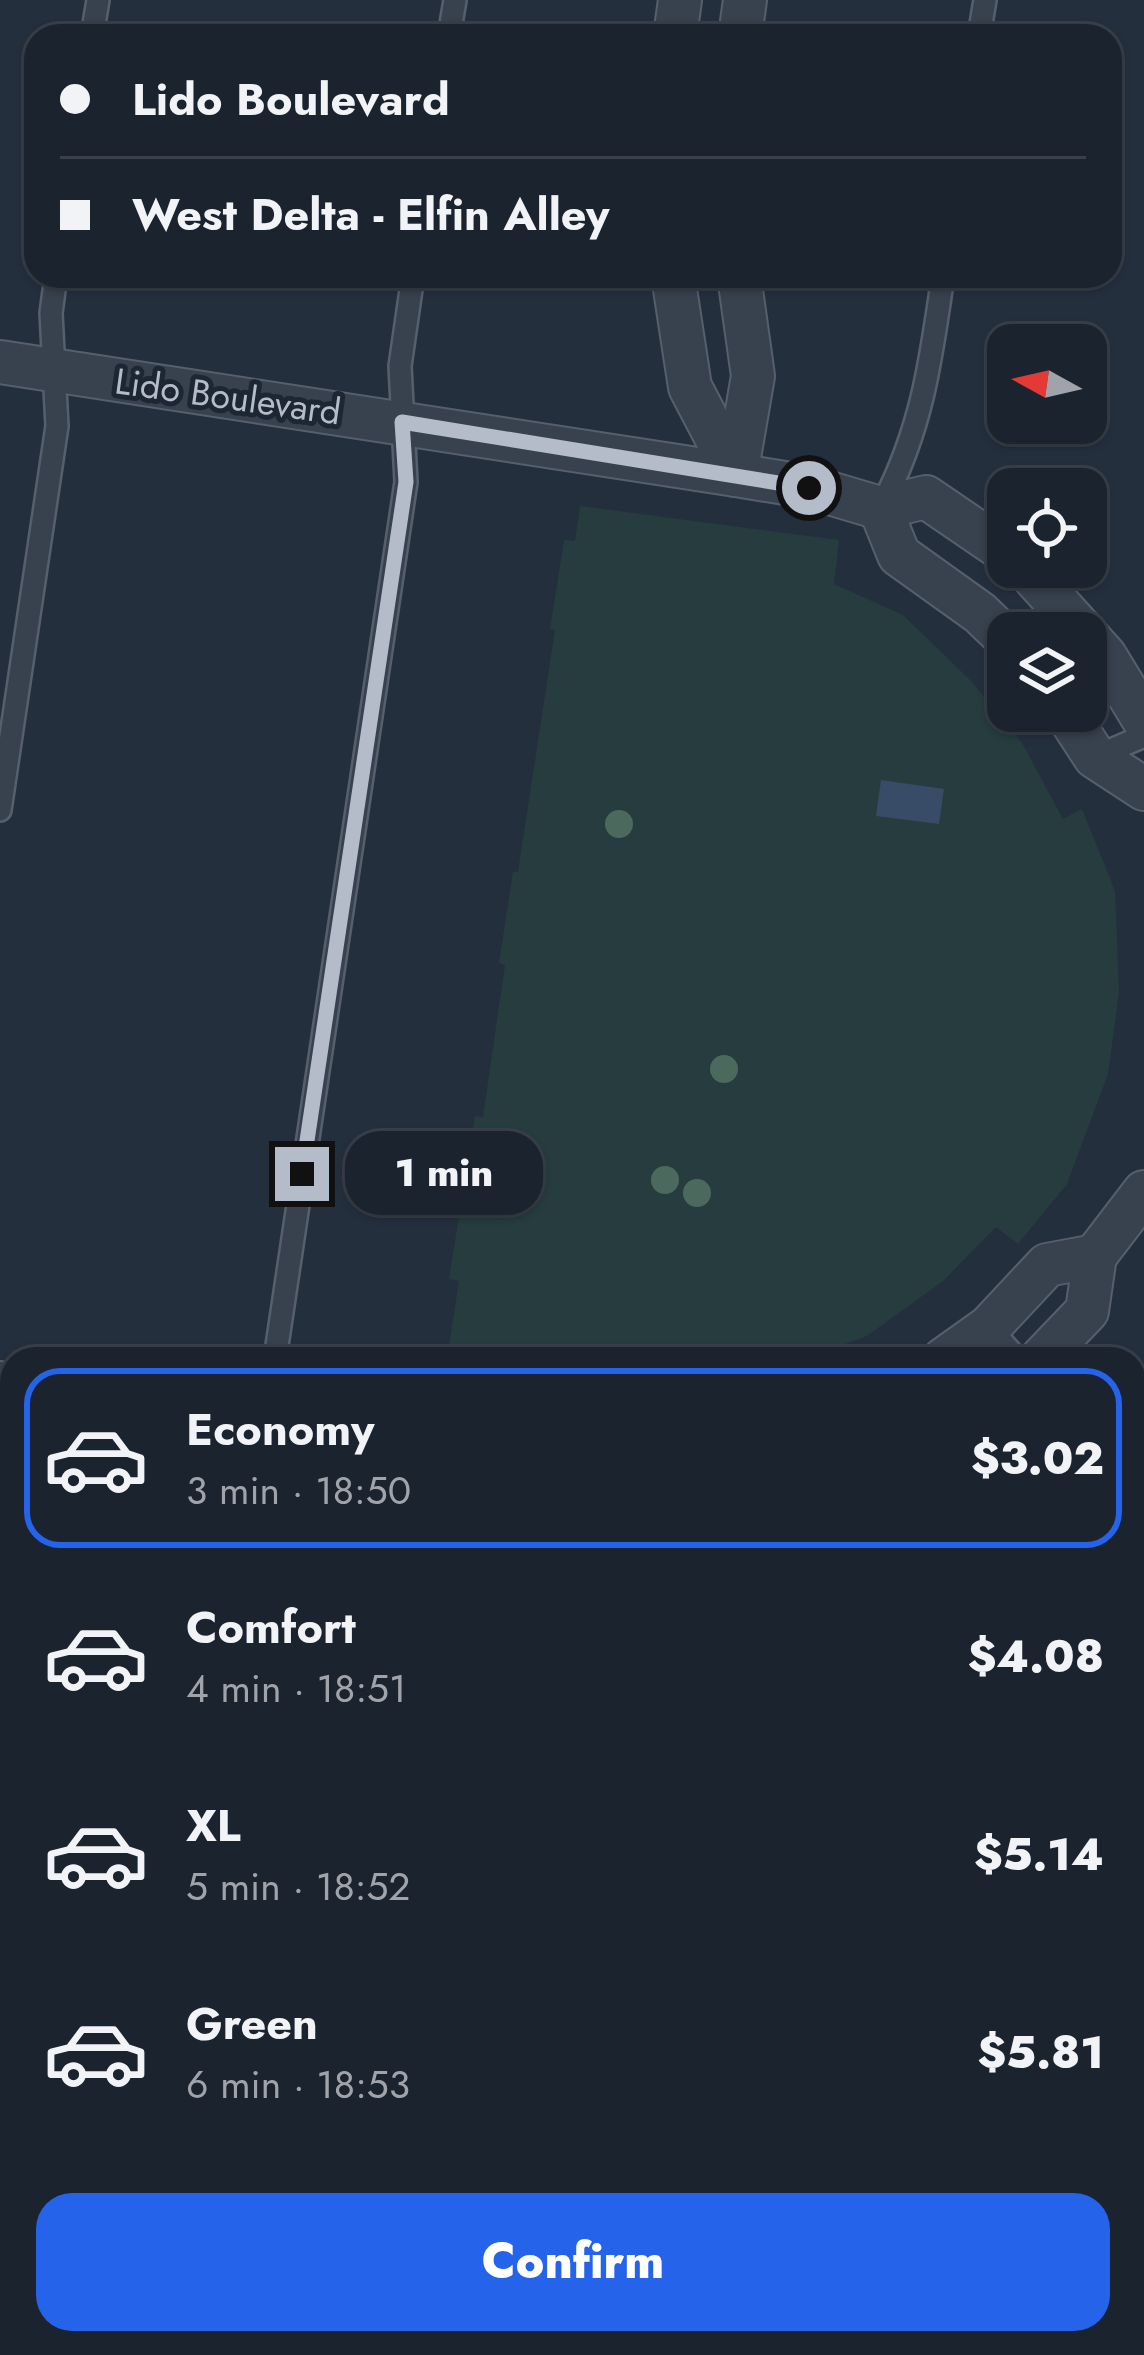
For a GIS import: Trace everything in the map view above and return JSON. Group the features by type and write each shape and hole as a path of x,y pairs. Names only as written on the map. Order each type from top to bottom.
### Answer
{"street":[{"path":"675,288 690,387 736,475"},
{"path":"736,475 753,376 742,288"},
{"name":"Lido Boulevard","path":"0,362 736,475 809,488 880,508 926,497 987,539"},
{"path":"880,508 899,555 987,620"},
{"path":"1044,588 1105,656 1144,720"},
{"path":"1079,732 1095,757 1144,789"},
{"path":"1053,1347 1087,1311 1095,1256 1142,1198"},
{"path":"961,1347 989,1327 1047,1264 1095,1256"}],"lane":[{"path":"0,810 57,426 51,313 54,288"},
{"path":"277,1347 406,482 400,366 411,288"},
{"path":"880,508 906,460 922,410 942,288"},
{"path":"1095,757 1144,736"},
{"path":"989,1327 1006,1347"}],"green space":[{"path":"580,506 839,540 834,584 903,615 970,680 987,701 987,732 1013,732 1063,819 1082,809 1115,891 1119,992 1108,1074 1067,1184 1018,1244 996,1227 943,1281 867,1336 837,1347 449,1347 459,1281 449,1279 475,1116 483,1117 505,965 499,963 513,872 518,872 564,540 575,541"}],"water":[{"path":"881,780 944,789 939,824 876,816"}],"route":[{"path":"302,1174 406,482 402,422 809,488"}]}
